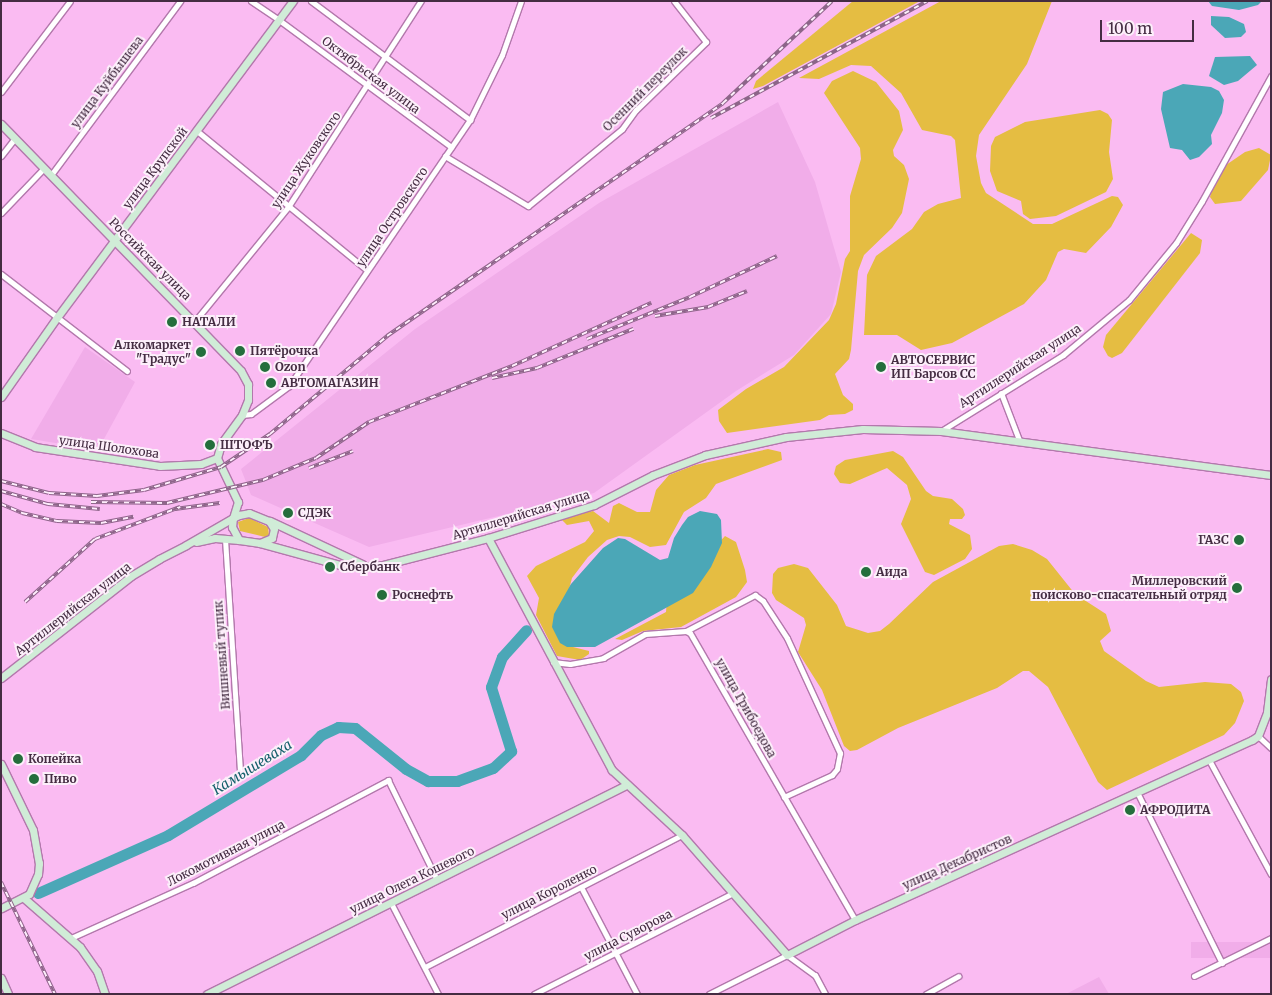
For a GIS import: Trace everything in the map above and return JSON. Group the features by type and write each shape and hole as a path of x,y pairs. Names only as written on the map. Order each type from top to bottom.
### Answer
{"street":[{"path":"1,92 70,1"},
{"name":"улица Куйбышева","path":"51,175 180,1"},
{"name":"Октябрьская улица","path":"251,1 451,147"},
{"name":"улица Крупской","path":"1,397 58,316 293,1"},
{"name":"Октябрьская улица","path":"311,1 470,120"},
{"name":"улица Жуковского","path":"195,321 288,207 386,58 421,1"},
{"name":"улица Островского","path":"242,415 251,414 289,386 470,120 502,55 521,1"},
{"name":"Осенний переулок","path":"445,156 528,206 622,129 636,110 706,42 674,1"},
{"name":"Артиллерийская улица","path":"941,431 1063,355 1129,300 1176,243 1202,201 1271,76"},
{"name":"Российская улица","path":"1,124 195,321 241,371 248,384 248,400 242,415 221,444 217,458"},
{"path":"197,131 288,207 368,270"},
{"path":"1,156 15,138"},
{"path":"1,214 44,168"},
{"path":"1,274 127,371"},
{"path":"1001,393 1019,440"},
{"name":"Артиллерийская улица","path":"186,545 225,539 239,540 260,543 348,567 406,560 488,538 594,505 653,475 682,463 760,442 863,429 941,431 1271,475"},
{"name":"улица Шолохова","path":"1,433 35,448 142,464 201,464 217,458"},
{"path":"217,458 238,502 256,515 367,566"},
{"path":"238,502 232,527 239,540"},
{"name":"Артиллерийская улица","path":"1,678 120,584 233,518 244,514 256,515"},
{"path":"260,543 274,534 270,521"},
{"path":"488,538 601,752 626,785 682,835 731,894 787,954 815,975 824,994"},
{"name":"Вишневый тупик","path":"225,539 240,771"},
{"path":"553,662 570,664 593,660 616,653 645,634 686,631 756,595 764,602 786,638 840,753 837,769 832,775 784,797"},
{"name":"улица Грибоедова","path":"686,631 696,640 855,920"},
{"path":"1271,679 1267,712 1258,736 1271,748"},
{"name":"улица Декабристов","path":"787,954 855,920 1258,736"},
{"path":"1209,760 1271,874"},
{"path":"1,764 35,839 38,874 25,899 2,909"},
{"name":"Локомотивная улица","path":"71,938 193,883 388,780 438,880"},
{"name":"улица Олега Кошевого","path":"207,994 626,785"},
{"path":"1137,792 1222,962"},
{"name":"улица Короленко","path":"425,967 682,835"},
{"path":"581,887 638,994"},
{"name":"улица Суворова","path":"534,994 731,894"},
{"path":"25,899 71,938 90,959 105,994"},
{"path":"391,903 438,994"},
{"path":"1194,976 1271,938"},
{"path":"709,994 787,954"},
{"path":"926,994 958,976"},
{"path":"1,978 8,994"}],"shaded area":[{"path":"853,1 920,1 763,86 753,89 756,81"},
{"path":"941,1 1052,1 1027,64 979,135 976,156 981,183 986,193 1033,224 1052,224 1112,196 1118,197 1123,205 1111,227 1086,253 1064,249 1058,252 1046,280 1024,304 952,343 921,350 897,335 864,335 867,275 876,256 912,229 924,212 938,204 961,198 955,140 951,136 922,130 901,93 871,66 851,65 819,79 799,78"},
{"path":"1208,1 1262,1 1258,5 1239,10 1212,6"},
{"path":"1211,16 1229,17 1244,24 1246,32 1241,37 1225,38 1211,25"},
{"path":"1250,56 1257,65 1238,81 1224,85 1209,76 1215,57"},
{"path":"853,71 876,82 899,111 903,130 893,150 894,156 904,165 909,179 902,213 892,228 864,255 858,271 849,359 835,374 843,395 853,404 853,410 845,414 829,415 820,420 727,433 719,421 718,410 746,389 784,367 829,320 836,304 845,259 850,251 850,196 861,159 860,148 824,93 832,81"},
{"path":"1183,84 1211,87 1219,91 1224,100 1222,113 1211,135 1212,144 1199,157 1190,160 1182,150 1170,148 1161,109 1163,92"},
{"path":"778,102 815,182 841,272 831,314 794,355 736,391 594,493 369,547 251,495 241,469 415,329 599,203"},
{"path":"1100,110 1108,114 1112,120 1109,152 1113,179 1106,192 1056,216 1030,219 1023,214 1021,201 997,191 990,171 991,146 995,137 1025,122"},
{"path":"1259,148 1271,155 1268,170 1241,201 1215,204 1210,197 1212,189 1226,165 1245,152"},
{"path":"1191,233 1202,240 1200,253 1122,353 1112,358 1108,356 1103,347 1106,335"},
{"path":"85,347 135,382 98,450 31,439"},
{"path":"768,449 781,452 782,460 716,484 706,498 684,512 666,545 650,547 630,537 619,536 607,540 588,557 572,578 566,601 569,646 589,651 589,654 580,660 557,656 536,615 539,598 527,576 536,566 585,542 594,531 589,521 567,525 562,520 564,517 593,511 609,523 613,506 619,503 637,512 650,512 656,490 669,475 695,465"},
{"path":"893,451 903,457 926,491 933,496 952,499 963,509 965,515 962,519 950,519 949,524 970,535 972,549 965,559 934,575 925,572 901,524 911,499 907,485 887,468 850,484 840,483 834,474 836,466 845,460"},
{"path":"700,511 717,514 721,520 722,543 711,567 693,593 595,647 567,647 560,643 552,627 554,614 571,584 603,548 618,538 625,539 660,560 668,558 674,538 682,525 688,517"},
{"path":"249,518 268,527 269,535 265,537 240,531 238,522"},
{"path":"725,536 736,542 745,570 747,582 736,597 681,627 643,631 622,640 615,639 666,612 667,599"},
{"path":"1013,544 1032,550 1047,559 1075,594 1106,614 1111,631 1100,641 1104,651 1146,681 1159,687 1205,682 1231,684 1241,692 1244,701 1235,723 1224,735 1107,790 1098,782 1048,687 1029,671 1023,671 997,688 898,728 857,750 850,751 844,746 822,690 798,652 806,625 804,618 776,600 772,593 773,574 778,568 794,564 808,568 837,605 846,626 868,633 880,631 889,624 933,582 999,546"},
{"path":"1191,942 1271,942 1271,958 1191,958"},
{"path":"1099,977 1109,994 1066,994"}],"waterway":[{"name":"Камышеваха","path":"38,893 168,835 301,755 321,735 338,727 355,728 406,769 428,781 457,781 493,768 511,751 491,687 502,657 526,630"}],"railway":[{"path":"1,481 49,493 97,496 144,490 221,467 270,434 387,336 723,103 832,1"},
{"path":"711,118 927,1"},
{"path":"587,339 690,297 777,256"},
{"path":"655,316 708,307 747,291"},
{"path":"91,502 167,503 263,480 316,458 369,422 512,366 651,303"},
{"path":"492,378 537,368 633,329"},
{"path":"309,468 353,451"},
{"path":"1,491 48,504 100,509"},
{"path":"175,509 220,503"},
{"path":"1,504 22,513 57,521 101,523 133,517"},
{"path":"25,602 95,539 180,507"},
{"path":"1,882 55,994"}],"place":[{"name":"НАТАЛИ","path":"172,322"},
{"name":"Пятёрочка","path":"240,351"},
{"name":"Алкомаркет \"Градус\"","path":"201,352"},
{"name":"Ozon","path":"265,367"},
{"name":"АВТОСЕРВИС ИП Барсов СС","path":"881,367"},
{"name":"АВТОМАГАЗИН","path":"271,383"},
{"name":"ШТОФЪ","path":"210,445"},
{"name":"СДЭК","path":"288,513"},
{"name":"ГАЗС","path":"1239,540"},
{"name":"Сбербанк","path":"330,567"},
{"name":"Аида","path":"866,572"},
{"name":"Миллеровский поисково-спасательный отряд","path":"1237,588"},
{"name":"Роснефть","path":"382,595"},
{"name":"Копейка","path":"18,759"},
{"name":"Пиво","path":"34,779"},
{"name":"АФРОДИТА","path":"1130,810"}]}
